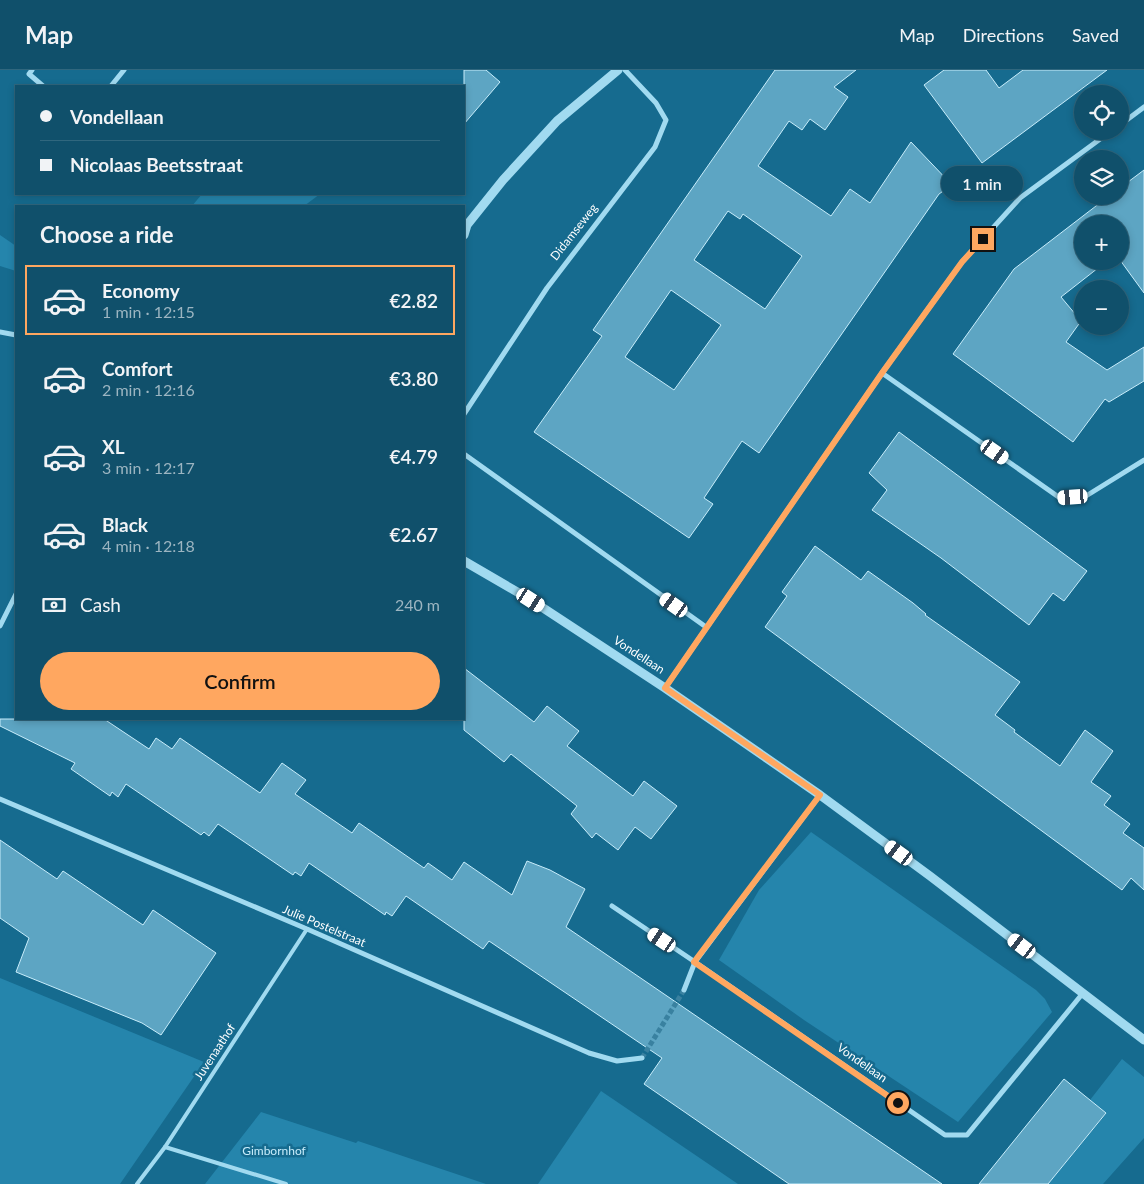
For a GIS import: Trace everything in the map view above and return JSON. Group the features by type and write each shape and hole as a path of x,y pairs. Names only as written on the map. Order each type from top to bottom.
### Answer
{"street":[{"path":"32,70 29,74 42,85"},
{"path":"112,85 124,70"},
{"path":"465,225 557,121 618,70"},
{"name":"Didamseweg","path":"465,412 546,288 655,147 666,120 656,103 624,70"},
{"path":"1129,118 1144,107"},
{"path":"665,688 882,373 962,262 1020,198 1099,140"},
{"path":"0,332 15,335"},
{"path":"882,373 1060,498 1086,496 1144,460"},
{"path":"465,455 706,627"},
{"name":"Vondellaan","path":"465,562 531,600 665,688 820,795 1084,992 1144,1040"},
{"path":"0,626 15,596"},
{"path":"684,990 694,962 820,795"},
{"name":"Julie Postelstraat","path":"0,799 307,929 590,1053 617,1061 642,1058"},
{"name":"Vondellaan","path":"612,906 944,1135 967,1135 1084,992"}],"lane":[{"name":"Juvenaathof","path":"137,1184 165,1147 307,929"},
{"path":"165,1147 286,1184"}],"green space":[{"path":"201,195 319,195 305,205 193,205"},
{"path":"0,235 15,245 15,271 0,266"},
{"path":"811,832 1036,990 1045,999 1052,1012 958,1122 804,1020 719,960 759,890"},
{"path":"0,978 204,1062 120,1184 0,1184"},
{"path":"1122,1059 1144,1077 1144,1138 1103,1184 1048,1184 1106,1114 1090,1100"},
{"path":"601,1091 738,1184 538,1184"},
{"name":"Gimbornhof","path":"261,1112 356,1143 358,1141 486,1184 205,1184"}],"building":[{"path":"464,70 486,70 500,82 465,123 465,85"},
{"path":"775,70 856,70 834,87 848,97 825,130 810,119 802,130 789,121 758,166 831,216 850,189 870,203 911,142 952,185 939,194 759,453 742,441 704,498 713,504 689,538 534,432 602,336 593,330","holes":["728,211 740,219 743,214 802,256 765,309 694,260","671,290 721,325 674,390 625,357"]},
{"path":"944,70 986,70 999,88 1023,70 1107,70 1087,85 1074,85 1074,95 982,163 924,85"},
{"path":"1144,170 1144,293 1127,270 1129,270 1129,215 1084,215 1097,205 1129,205 1129,181"},
{"path":"1074,223 1074,270 1096,270 1083,280 1074,280 1074,287 1061,297 1074,313 1074,331 1066,342 1107,370 1144,347 1144,381 1109,402 1105,399 1073,442 953,354 1014,269"},
{"path":"899,432 1087,571 1064,601 1053,593 1029,625 941,558 872,510 887,490 869,473"},
{"path":"815,546 861,580 868,571 913,603 925,615 1020,682 995,715 1015,730 1014,732 1060,766 1085,730 1113,751 1091,782 1111,796 1104,805 1130,824 1123,833 1144,848 1144,890 1131,878 1122,890 765,627 787,596 782,592"},
{"path":"465,669 534,722 547,706 579,731 567,746 633,796 644,781 677,806 651,839 635,827 618,850 596,833 592,838 571,814 577,806 511,754 504,762 464,730"},
{"path":"0,719 106,720 149,749 156,738 172,749 180,738 260,793 282,763 306,780 295,794 352,833 359,823 424,868 428,863 452,880 464,862 512,895 527,861 550,870 585,889 566,927 942,1184 789,1184 644,1084 662,1058 489,941 483,949 406,896 392,916 386,912 385,915 309,863 301,876 295,872 293,875 218,824 209,836 204,832 201,835 126,784 118,797 112,792 110,796 71,769 75,763 0,726"},
{"path":"0,840 57,879 63,871 143,925 153,910 216,953 161,1035 142,1023 16,972 29,938 0,918"},
{"path":"1064,1079 1106,1113 1048,1184 979,1184"}],"tunnel":[{"path":"642,1058 684,990"}],"route":[{"path":"898,1103 694,962 820,795 665,688 882,373 962,262 983,239"}]}
